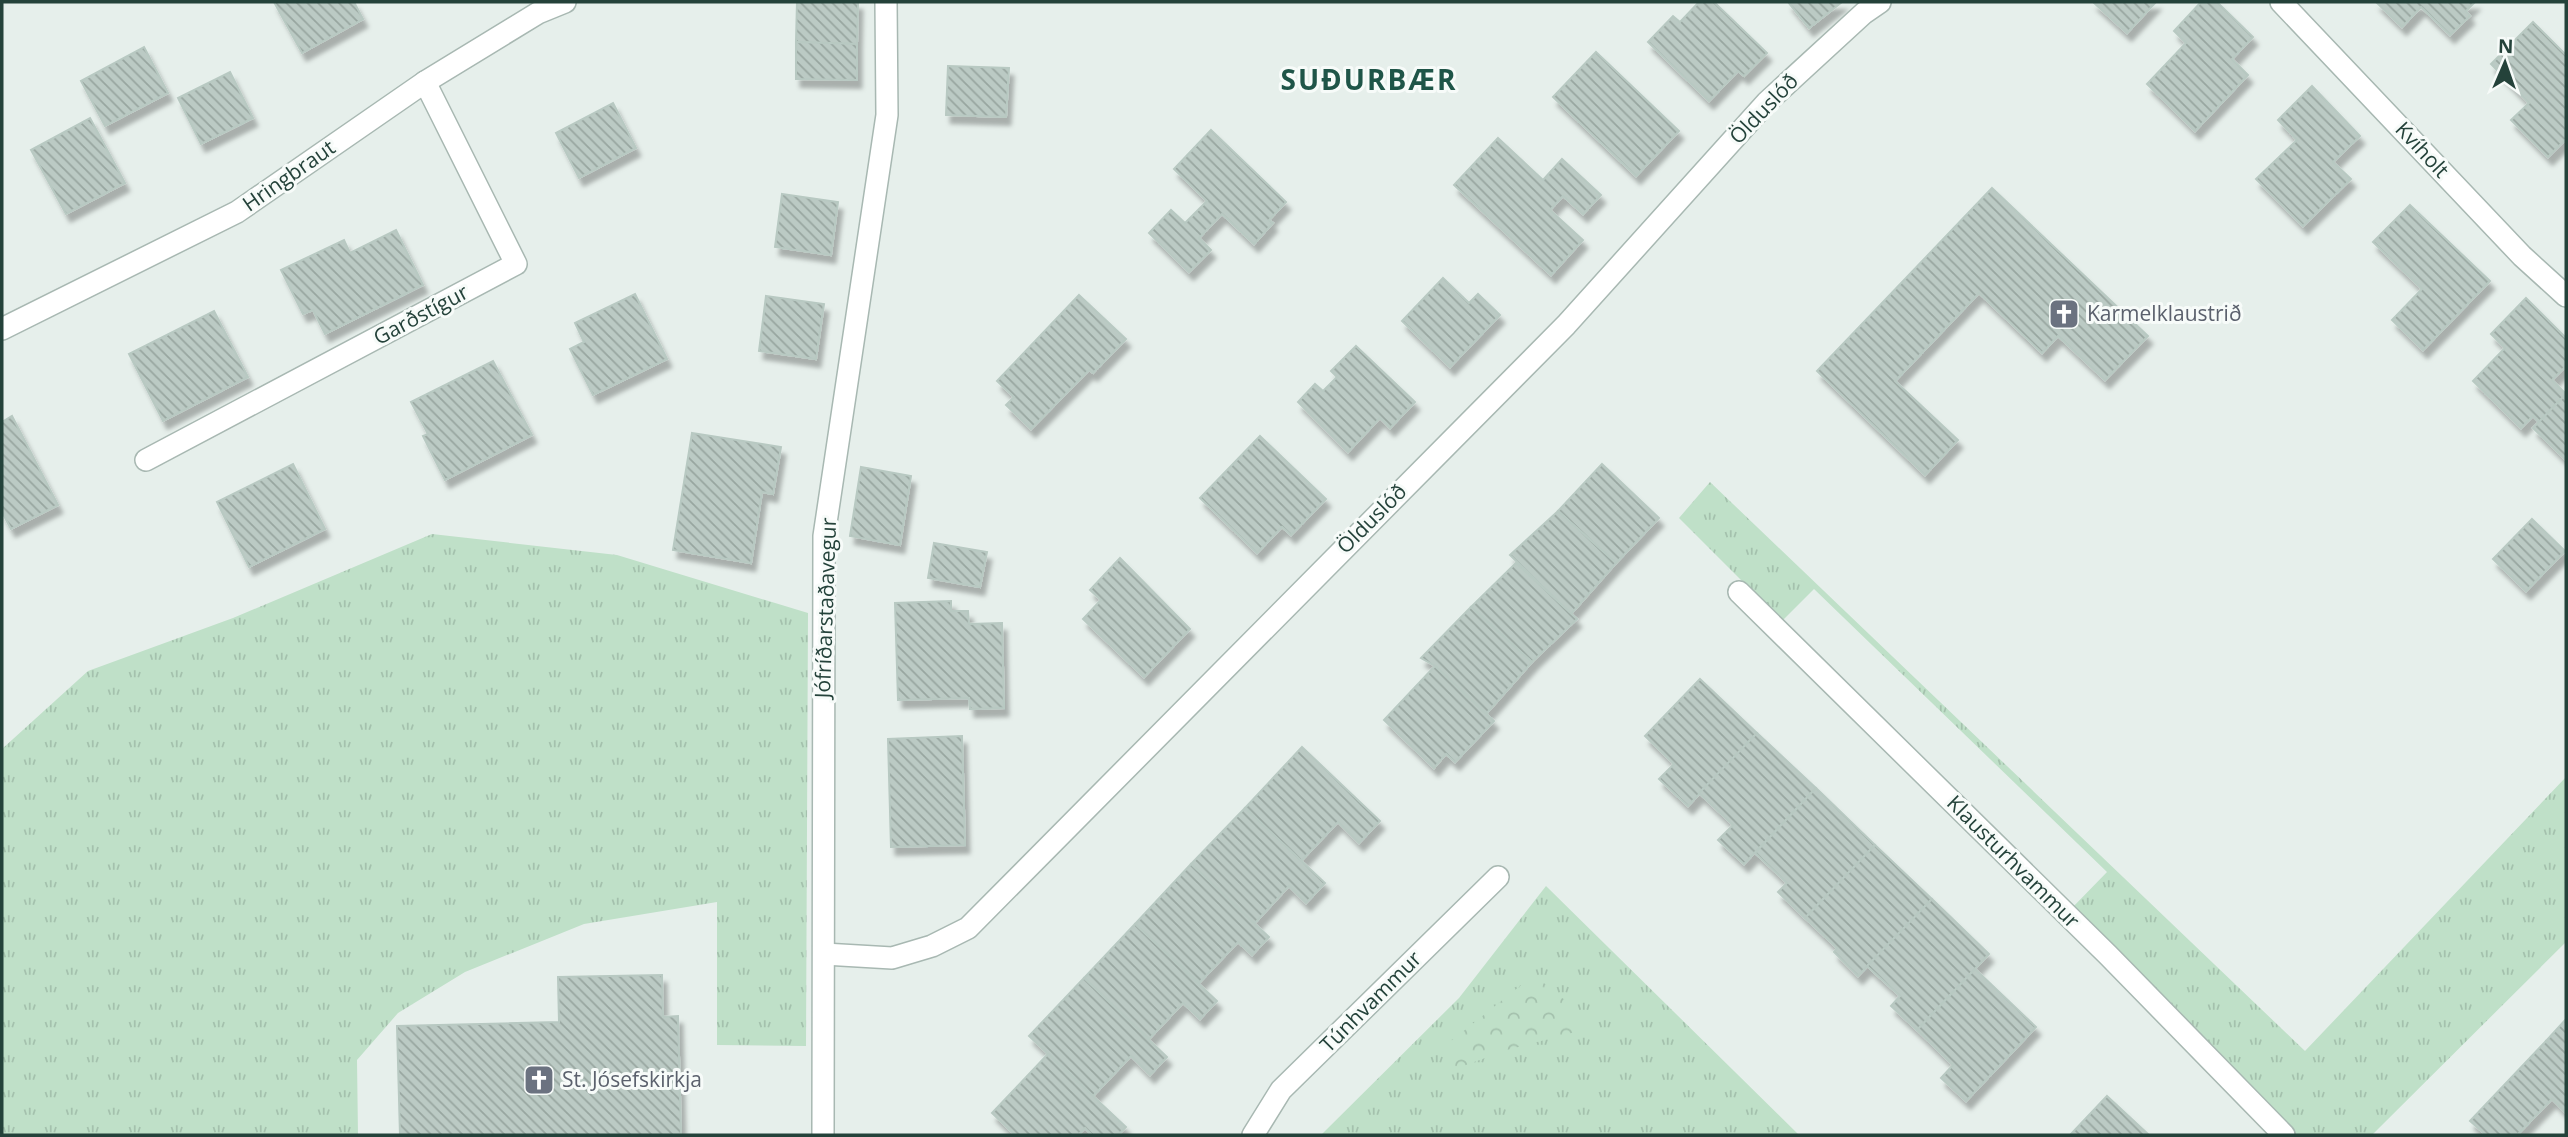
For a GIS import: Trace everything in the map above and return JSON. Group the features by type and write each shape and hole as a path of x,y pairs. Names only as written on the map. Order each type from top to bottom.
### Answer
{"street":[{"name":"Hringbraut","path":"2,329 237,212 425,82 538,13 565,2"},
{"name":"Jófríðarstaðavegur","path":"823,1135 824,536 887,115 886,2"},
{"name":"Ölduslóð","path":"824,954 891,958 932,946 968,928 1566,325 1767,102 1864,13 1881,2"},
{"name":"Kvíholt","path":"2281,2 2522,256 2566,296"},
{"name":"Garðstígur","path":"146,460 516,264 425,82"},
{"name":"Klausturhvammur","path":"1740,592 2109,955 2284,1135"},
{"name":"Túnhvammur","path":"1253,1135 1281,1090 1498,877"}],"green space":[{"path":"1710,482 2305,1051 2566,777 2566,942 2372,1135 2296,1135 2070,910 2107,872 1814,589 1782,621 1679,518"},
{"path":"432,534 617,555 808,613 806,1046 717,1045 717,902 584,924 465,972 398,1013 357,1060 358,1135 2,1135 2,749 88,671 233,618"},
{"path":"1546,886 1799,1135 1321,1135 1459,998"},
{"path":"1534,975 1571,1005 1579,1031 1507,1050 1455,1069 1451,1041"}],"building":[{"path":"274,2 354,2 363,19 302,53"},
{"path":"797,2 858,2 857,44 796,42"},
{"path":"1699,2 1714,2 1767,53 1744,76 1738,71 1709,101 1648,42 1673,16 1680,22"},
{"path":"1788,2 1842,2 1809,28"},
{"path":"2093,2 2156,2 2127,33"},
{"path":"2201,2 2217,2 2253,37 2232,59 2248,75 2195,131 2147,84 2186,43 2174,31"},
{"path":"2376,2 2475,2 2466,11 2470,16 2450,35 2421,7 2402,27"},
{"path":"2533,22 2566,55 2566,139 2548,157 2511,120 2529,103 2491,64"},
{"path":"796,42 857,44 857,80 796,79"},
{"path":"144,47 168,93 105,126 81,81"},
{"path":"1596,52 1679,131 1636,176 1553,97"},
{"path":"948,66 1009,68 1006,117 946,115"},
{"path":"230,72 253,118 201,144 178,98"},
{"path":"2312,86 2360,136 2333,162 2351,179 2303,226 2256,179 2297,140 2278,120"},
{"path":"613,103 636,148 579,178 556,133"},
{"path":"90,118 125,183 66,214 31,150"},
{"path":"1211,130 1286,202 1269,220 1273,223 1254,244 1222,214 1199,238 1211,250 1189,272 1149,233 1171,210 1185,223 1207,201 1174,169"},
{"path":"1498,138 1543,180 1562,159 1601,195 1583,214 1563,196 1550,210 1583,240 1551,275 1454,185"},
{"name":"Karmelklaustrið","path":"1992,188 2148,336 2105,380 2058,336 2042,353 1979,293 1895,381 1958,440 1925,475 1817,371"},
{"path":"782,194 838,202 831,255 775,247"},
{"path":"2410,205 2490,281 2423,350 2392,320 2422,289 2373,242"},
{"path":"396,230 423,285 325,334 313,310 303,314 281,270 344,240 350,253"},
{"path":"1443,278 1469,303 1478,294 1500,315 1450,367 1402,321"},
{"path":"635,294 667,359 593,395 570,349 584,342 575,323"},
{"path":"1079,295 1126,339 1093,373 1089,370 1031,429 1006,405 1014,397 997,381"},
{"path":"766,296 824,304 816,359 759,351"},
{"path":"2526,298 2566,338 2566,366 2552,380 2566,394 2539,422 2533,416 2521,428 2473,381 2505,348 2491,334"},
{"path":"214,311 248,377 163,421 129,354"},
{"path":"1356,346 1415,402 1390,428 1380,418 1348,452 1298,402 1315,384 1323,391 1337,377 1331,371"},
{"path":"493,361 532,435 445,480 423,436 428,434 411,402"},
{"path":"2566,394 2566,457 2565,459 2533,428"},
{"path":"12,416 58,505 11,529 2,512 2,422"},
{"path":"692,433 781,447 773,494 762,492 751,563 673,550"},
{"path":"1260,436 1326,499 1291,535 1282,527 1257,553 1200,498"},
{"path":"293,464 325,529 249,567 217,502"},
{"path":"1602,464 1659,518 1616,563 1558,511"},
{"path":"861,467 911,476 900,545 850,536"},
{"path":"1558,511 1616,563 1571,614 1510,555"},
{"path":"2532,519 2565,551 2526,591 2493,559"},
{"path":"934,543 987,552 980,587 928,578"},
{"path":"1120,558 1190,629 1144,677 1083,619 1101,600 1090,590"},
{"path":"1516,563 1577,619 1532,662 1471,607"},
{"path":"951,601 951,611 968,611 969,624 1002,623 1004,708 970,709 969,698 898,700 895,603"},
{"path":"1471,607 1532,662 1486,714 1435,666 1421,658"},
{"path":"1435,666 1494,721 1455,762 1446,754 1434,768 1384,720"},
{"path":"1700,679 1757,733 1688,806 1659,779 1674,764 1645,736"},
{"path":"1757,733 1816,788 1744,864 1718,840 1733,825 1699,793"},
{"path":"962,736 965,845 891,847 888,739"},
{"path":"1302,747 1380,821 1359,843 1338,822 1301,861 1245,808"},
{"path":"1816,788 1875,845 1805,918 1778,892 1787,883 1755,853"},
{"path":"1245,808 1325,883 1306,903 1289,886 1254,924 1191,864"},
{"path":"1875,845 1932,899 1858,976 1834,952 1837,948 1805,918"},
{"path":"1191,864 1269,937 1252,955 1238,942 1199,983 1135,924"},
{"path":"1932,899 1989,954 1917,1030 1891,1006 1900,996 1867,966"},
{"path":"1135,924 1217,1001 1200,1019 1183,1003 1149,1039 1084,978"},
{"path":"1975,969 2036,1027 1966,1101 1941,1078 1953,1065 1917,1030"},
{"name":"St. Jósefskirkja","path":"662,975 663,1017 678,1016 681,1135 400,1135 397,1026 559,1022 558,977"},
{"path":"1084,978 1167,1057 1150,1075 1131,1056 1093,1096 1029,1036"},
{"path":"2566,1019 2566,1060 2546,1041"},
{"path":"2546,1041 2566,1060 2566,1113 2552,1099 2517,1135 2486,1135 2470,1121"},
{"path":"1048,1054 1126,1127 1118,1135 1092,1135 1085,1128 1078,1135 1015,1135 992,1113"},
{"path":"2107,1096 2149,1135 2070,1135"}],"place":[{"name":"Karmelklaustrið","path":"2064,314"},
{"name":"St. Jósefskirkja","path":"539,1080"}],"district":[{"name":"SUÐURBÆR","path":"1369,80"}]}
